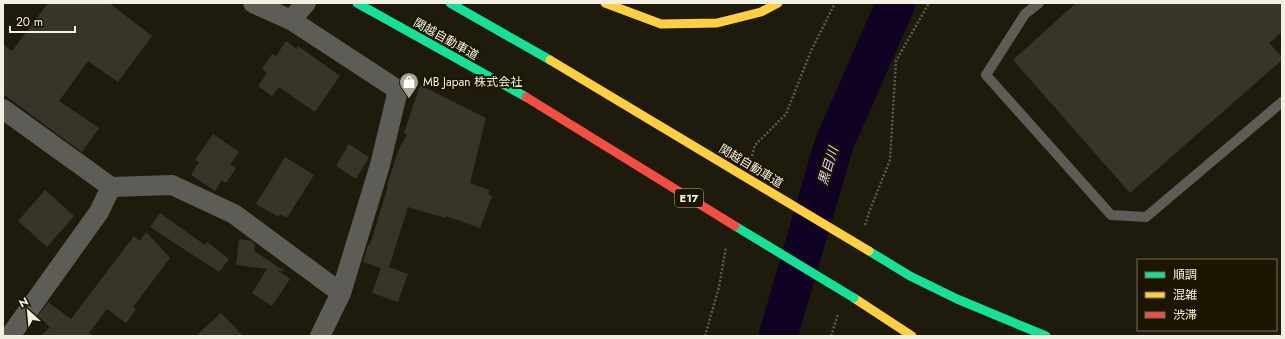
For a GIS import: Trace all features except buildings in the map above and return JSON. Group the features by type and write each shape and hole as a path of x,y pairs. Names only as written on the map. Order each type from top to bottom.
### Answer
{"main road":[{"name":"関越自動車道","path":"356,3 526,97 854,298 912,336"},
{"name":"関越自動車道","path":"450,3 550,60 910,276 957,299 1046,336"},
{"path":"605,3 661,24 717,23 761,12 778,3"}],"street":[{"path":"253,3 290,20 398,90 380,165 341,293 320,336"},
{"path":"290,20 306,3"},
{"path":"3,109 111,187 172,185 234,214 341,293"},
{"path":"10,336 99,212 111,187"}],"lane":[{"path":"1039,3 1025,14 986,75 1111,216 1146,217 1282,102"}],"path":[{"path":"890,160 896,61 929,3"}],"waterway":[{"name":"黒目川","path":"778,336 834,144 896,3"}],"traffic: fast":[{"path":"357,3 526,97"},
{"path":"450,3 550,60"},
{"path":"735,226 854,298"},
{"path":"869,251 910,276 957,299 1046,336"}],"traffic: slow":[{"path":"605,3 661,24 717,23 761,12 778,3"},
{"path":"550,60 869,251"},
{"path":"854,298 912,336"}],"traffic: jam":[{"path":"526,97 735,226"}],"place":[{"name":"MB Japan 株式会社","path":"409,99"}]}
